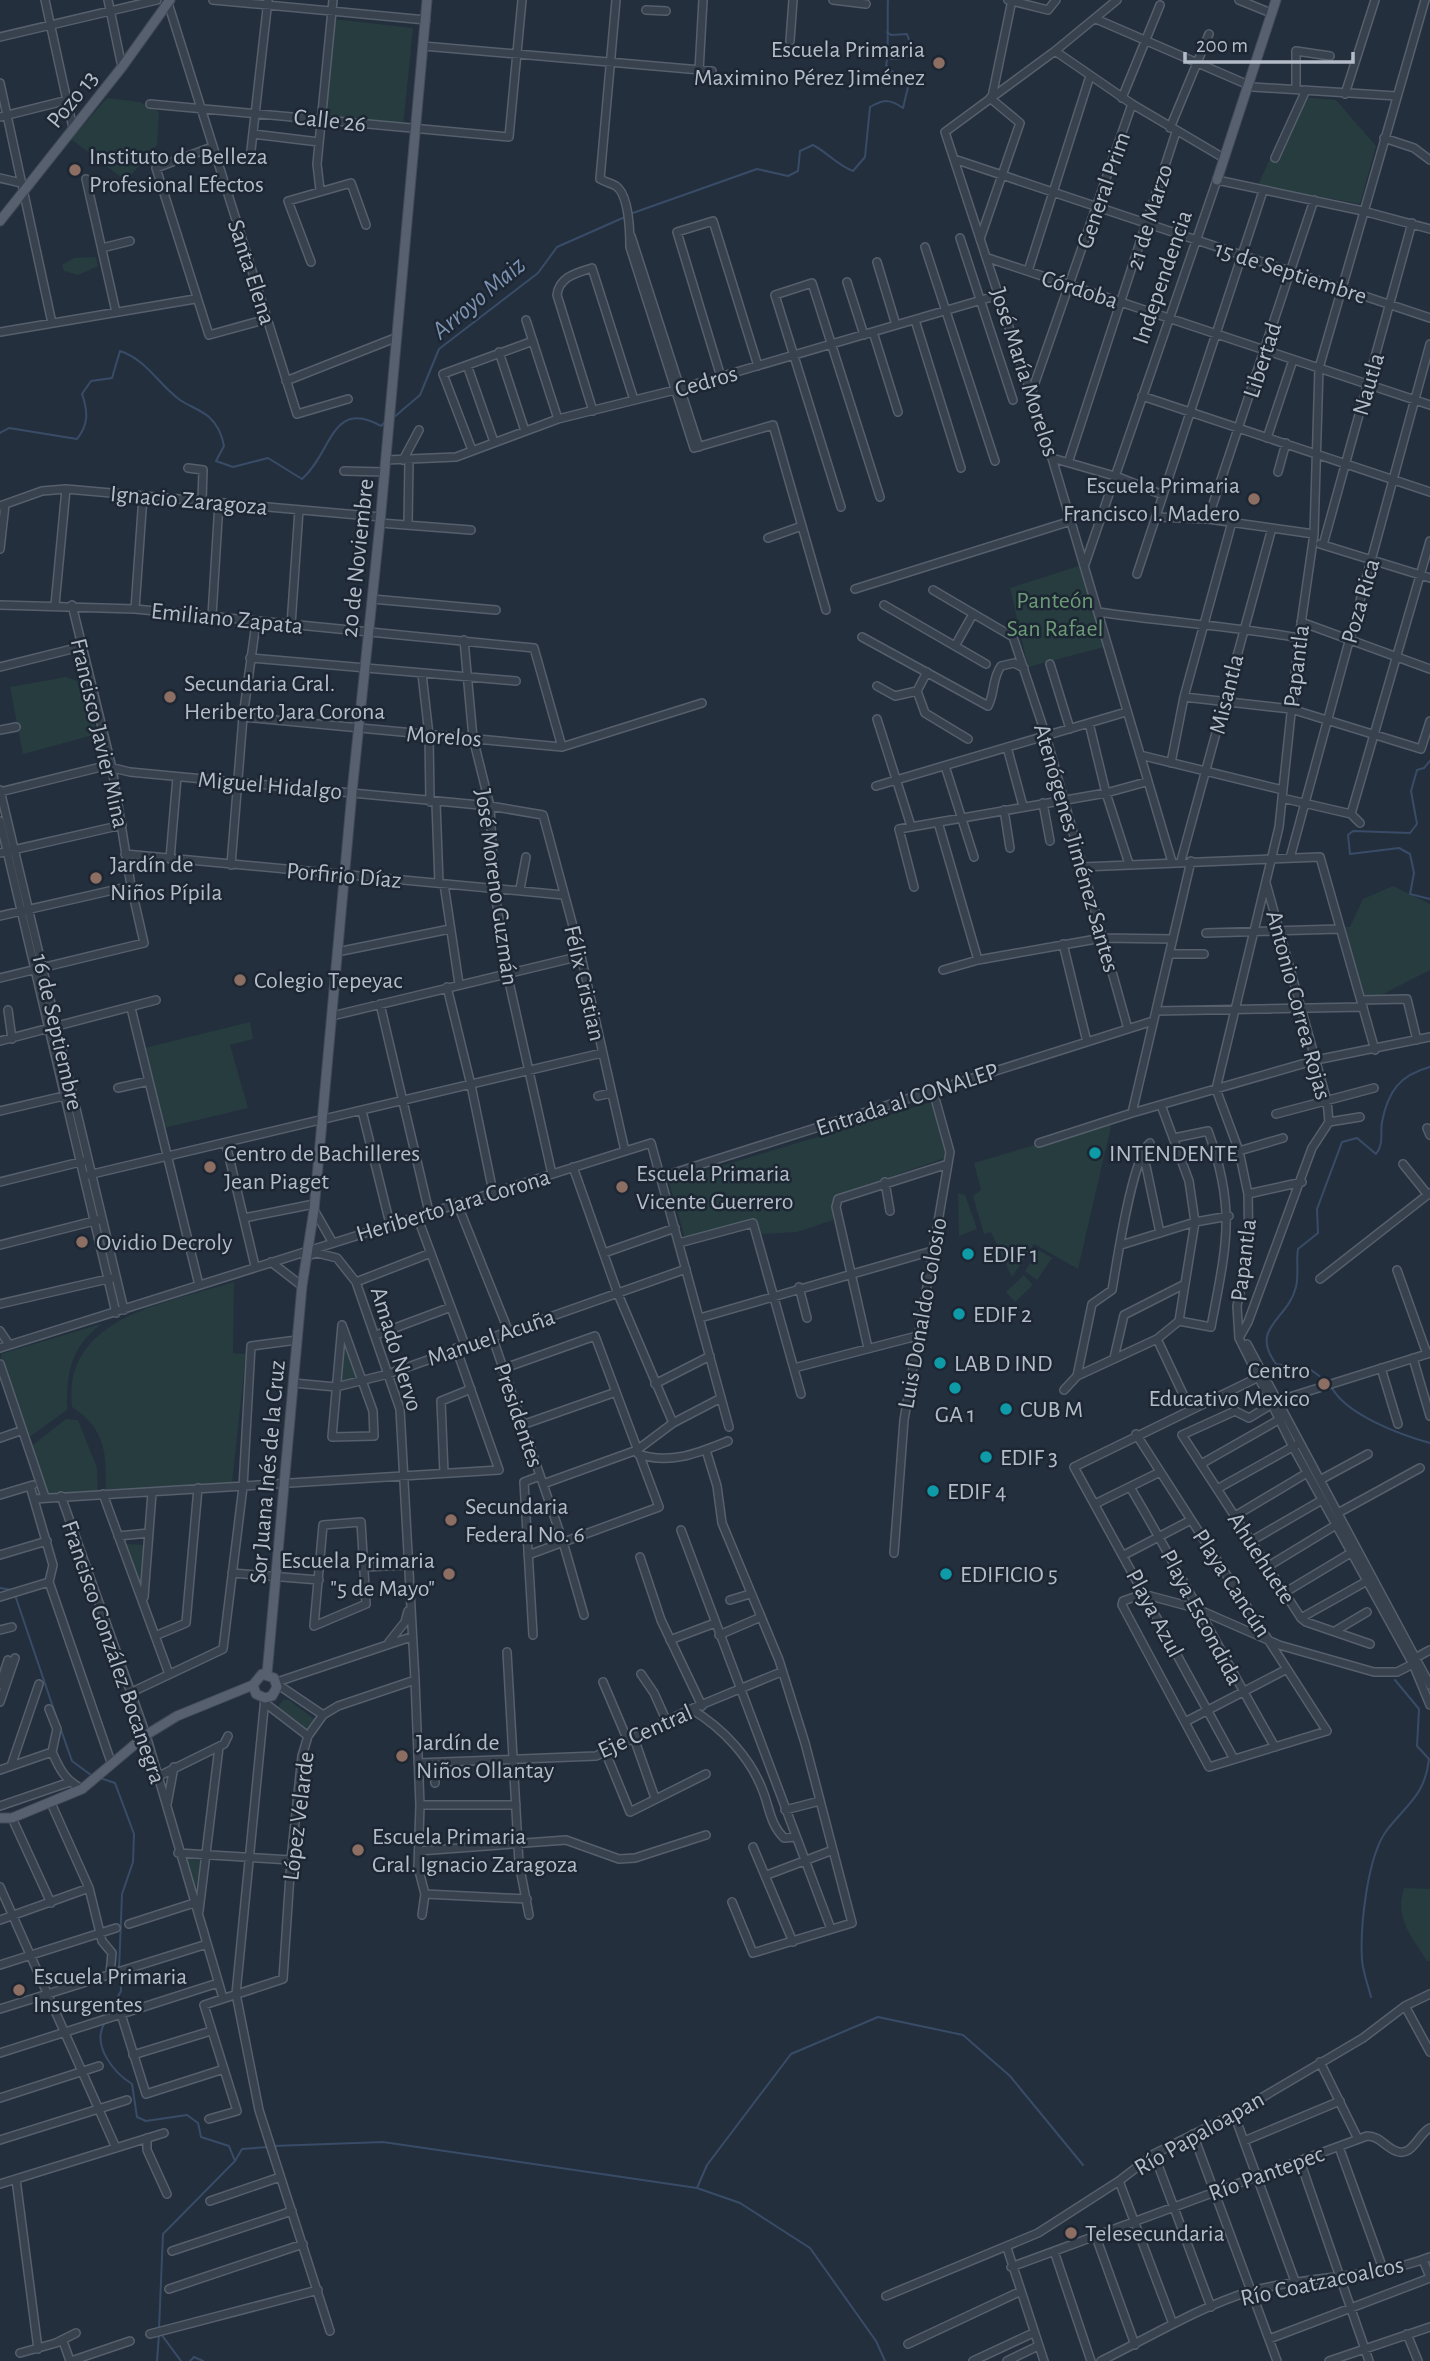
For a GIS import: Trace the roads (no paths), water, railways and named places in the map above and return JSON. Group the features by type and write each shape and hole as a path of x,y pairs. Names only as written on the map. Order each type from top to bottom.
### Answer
{"main road":[{"name":"20 de Noviembre","path":"307,1253 314,1207 358,729 385,472 427,0"},
{"name":"Independencia","path":"1217,180 1222,157 1276,0"},
{"name":"Pozo 13","path":"0,221 22,187 73,128 157,22 169,1"},
{"name":"Sor Juana Inés de la Cruz","path":"267,1674 307,1253"},
{"path":"0,1818 12,1818 86,1786 146,1735 177,1716 253,1685 258,1676 267,1674 277,1683 276,1692 265,1701 256,1694 253,1685"}],"street":[{"path":"45,0 73,128"},
{"path":"108,0 122,67"},
{"path":"213,0 268,3 426,20"},
{"path":"320,190 317,164 333,0"},
{"path":"517,55 522,0"},
{"path":"616,0 608,64 600,178 617,187 623,201 631,224 630,247 696,447 774,425 826,610"},
{"path":"657,10 658,0"},
{"path":"699,71 703,0"},
{"path":"790,41 793,0"},
{"path":"832,0 866,4"},
{"path":"980,240 1020,123 991,98 1010,0 1048,10 1056,0"},
{"name":"José María Morelos","path":"1117,0 1055,51 944,132 988,258 1052,458 1146,782 1172,862"},
{"path":"1239,0 1271,13"},
{"path":"1345,94 1375,0"},
{"name":"Papantla","path":"1424,0 1319,368 1313,538 1299,638 1279,827 1252,933 1238,1007 1216,1089 1239,1151 1248,1194 1249,1250 1237,1316 1240,1336 1297,1445 1338,1513 1367,1581 1430,1685"},
{"path":"0,37 154,1 157,22"},
{"name":"Santa Elena","path":"169,1 212,147 297,414 348,399"},
{"path":"250,159 268,3"},
{"path":"1122,98 1160,5"},
{"path":"646,10 666,11"},
{"path":"1096,19 1198,61 1247,86 1397,96"},
{"name":"21 de Marzo","path":"1069,460 1147,224 1173,130 1209,34"},
{"path":"423,46 712,71"},
{"path":"1055,51 1122,98 1222,157"},
{"path":"1296,89 1296,51 1330,56"},
{"name":"Calle 26","path":"150,104 509,137 517,55"},
{"path":"1028,271 1090,76"},
{"path":"0,83 4,116 52,323"},
{"path":"1275,159 1306,90"},
{"path":"4,116 68,100"},
{"name":"General Prim","path":"1031,394 1132,104"},
{"path":"253,134 319,142"},
{"path":"1384,138 1414,148 1430,160"},
{"path":"212,147 156,168 195,299 209,335 267,319"},
{"name":"15 de Septiembre","path":"954,159 1430,318"},
{"path":"0,178 22,187"},
{"path":"86,179 116,312"},
{"path":"1217,180 1363,211 1430,229"},
{"name":"Independencia","path":"1085,566 1118,477 1168,318 1217,180"},
{"path":"311,262 288,201 351,183 366,225"},
{"path":"1137,574 1263,191"},
{"name":"Libertad","path":"1208,519 1314,200"},
{"path":"721,377 677,232 713,221 758,366"},
{"name":"Nautla","path":"1323,545 1412,223"},
{"path":"960,239 1013,400"},
{"path":"102,248 130,241"},
{"path":"925,247 995,461"},
{"name":"Córdoba","path":"988,258 1430,405"},
{"path":"877,262 897,325"},
{"path":"593,411 556,295 558,286 574,273 592,268 634,400"},
{"path":"847,282 864,335"},
{"path":"841,506 775,295 812,283 880,497"},
{"name":"Cedros","path":"386,460 456,457 558,419 721,377 995,296"},
{"path":"0,332 195,299"},
{"path":"526,320 558,419"},
{"path":"915,320 961,468"},
{"path":"873,332 898,412"},
{"path":"286,380 395,338"},
{"path":"472,450 443,374 533,341"},
{"name":"Poza Rica","path":"1290,858 1395,481 1430,344"},
{"path":"499,352 525,431"},
{"path":"1266,438 1293,360"},
{"path":"467,365 494,442"},
{"path":"1142,396 1430,492"},
{"path":"408,524 410,460 419,430"},
{"path":"1278,472 1286,443"},
{"path":"1052,458 1069,460 1163,495"},
{"path":"188,468 203,470 202,501"},
{"path":"344,471 385,472"},
{"path":"55,605 66,489"},
{"name":"Ignacio Zaragoza","path":"2,505 42,491 66,489 299,510 471,530"},
{"path":"135,609 143,496"},
{"path":"212,616 219,503"},
{"path":"0,549 2,505"},
{"path":"290,625 299,510"},
{"path":"1156,517 1208,519 1272,528 1313,538 1323,545 1430,578"},
{"path":"855,589 1071,520"},
{"path":"1171,763 1184,697 1232,522"},
{"path":"768,538 802,526"},
{"name":"Misantla","path":"1181,861 1272,528"},
{"path":"1350,814 1430,541"},
{"name":"Atenógenes Jiménez Santes","path":"933,590 1013,637 1045,736 1128,1030"},
{"path":"372,599 496,610"},
{"name":"Emiliano Zapata","path":"0,605 72,605 135,609 534,648 562,747"},
{"name":"Francisco Javier Mina","path":"39,968 144,943 131,886 111,768 72,605"},
{"path":"884,605 986,664"},
{"path":"1098,612 1203,626 1243,628 1299,638"},
{"path":"955,646 973,614"},
{"path":"231,865 243,717 256,622"},
{"path":"1301,622 1397,660 1430,669"},
{"path":"862,637 988,706 993,696 996,672 1000,666 1014,663 1024,668"},
{"name":"José Moreno Guzmán","path":"464,640 465,677 473,738 490,807 494,886 506,973 552,1174"},
{"path":"0,667 80,647"},
{"path":"250,658 516,681"},
{"path":"1050,664 1070,729"},
{"path":"877,686 895,696 917,691 927,673"},
{"path":"422,674 441,883 459,984"},
{"path":"917,691 925,713 968,739"},
{"path":"1184,697 1291,709 1421,750 1430,721"},
{"path":"562,747 702,703"},
{"path":"876,786 1126,712"},
{"name":"Morelos","path":"243,717 562,747"},
{"path":"877,719 911,826"},
{"path":"1089,723 1106,793 1129,864"},
{"path":"0,730 16,727"},
{"path":"1007,747 1023,806"},
{"path":"1140,755 1206,771 1350,814 1360,823"},
{"name":"Miguel Hidalgo","path":"0,791 104,766 177,777 352,792 543,815"},
{"path":"945,766 974,857"},
{"path":"170,859 177,777"},
{"path":"914,887 899,829 1106,793 1146,782"},
{"name":"16 de Septiembre","path":"0,791 7,851"},
{"path":"1043,803 1050,841"},
{"path":"1004,810 1010,848"},
{"name":"Félix Cristian","path":"543,815 581,956 625,1151"},
{"name":"16 de Septiembre","path":"0,821 26,910 120,1312"},
{"path":"937,822 978,960"},
{"path":"7,851 122,825"},
{"name":"Porfirio Díaz","path":"125,854 345,876 494,886 563,895"},
{"path":"520,889 526,857"},
{"path":"1082,867 1320,857 1376,1050"},
{"path":"1132,1113 1191,861"},
{"name":"Antonio Correa Rojas","path":"1240,1336 1248,1322 1302,1182 1312,1148 1329,1122 1327,1101 1302,1006 1265,882"},
{"path":"0,916 131,886"},
{"path":"337,952 450,929"},
{"path":"1206,933 1340,929"},
{"path":"943,970 978,960 1102,938 1173,939"},
{"path":"1063,944 1087,1042"},
{"path":"1169,954 1204,954"},
{"path":"331,1016 581,956"},
{"path":"0,978 39,968"},
{"path":"447,987 493,1192"},
{"path":"1156,1011 1407,999 1417,1040"},
{"path":"0,1041 156,1000"},
{"path":"380,1004 429,1212"},
{"path":"131,1008 199,1285"},
{"path":"8,1010 12,1039"},
{"name":"Entrada al CONALEP","path":"661,1177 1153,1021"},
{"path":"1040,1143 1132,1113 1316,1060 1430,1037"},
{"path":"88,1176 602,1053"},
{"path":"118,1088 149,1081"},
{"path":"1276,1114 1374,1088"},
{"name":"Luis Donaldo Colosio","path":"894,1553 893,1538 904,1420 950,1152 933,1091"},
{"path":"598,1096 611,1093"},
{"path":"0,1111 69,1094"},
{"path":"1064,1390 1077,1376 1157,1339 1179,1321 1195,1222 1189,1181 1161,1105"},
{"path":"362,1111 390,1224"},
{"path":"1329,1122 1360,1116"},
{"path":"1174,1138 1208,1131 1219,1159 1229,1216 1228,1238 1212,1327 1179,1321"},
{"path":"1239,1151 1283,1138"},
{"name":"Heriberto Jara Corona","path":"0,1348 8,1343 120,1312 255,1266 307,1253 333,1242 651,1143 661,1177"},
{"path":"1077,1376 1092,1304 1111,1293 1140,1158 1144,1148 1150,1143"},
{"path":"226,1144 255,1266"},
{"path":"1140,1158 1146,1166 1160,1233"},
{"path":"0,1182 85,1161"},
{"path":"868,1348 849,1274 836,1208 838,1199 948,1164"},
{"path":"1320,1279 1429,1194 1403,1164"},
{"path":"573,1167 618,1294 673,1423"},
{"path":"661,1177 729,1427"},
{"path":"885,1182 890,1212"},
{"path":"1248,1194 1302,1182"},
{"path":"457,1203 508,1330"},
{"path":"244,1218 314,1207 333,1242"},
{"path":"417,1216 465,1345"},
{"path":"1121,1245 1195,1222 1229,1216"},
{"path":"0,1245 98,1220"},
{"path":"679,1243 753,1223 800,1394"},
{"path":"604,1253 675,1228"},
{"path":"700,1318 774,1294 932,1251"},
{"name":"Amado Nervo","path":"307,1253 326,1253 337,1258 355,1282 400,1409 420,1805 418,1867 425,1894 422,1915"},
{"name":"Amado Nervo","path":"355,1282 431,1253"},
{"path":"271,1262 302,1286"},
{"name":"Manuel Acuña","path":"293,1383 337,1387 388,1374 686,1269"},
{"path":"1274,1402 1428,1353 1397,1270"},
{"path":"0,1304 112,1278"},
{"path":"1114,1358 1124,1315 1184,1285"},
{"path":"799,1287 807,1318"},
{"path":"376,1335 451,1307"},
{"path":"1237,1316 1248,1322"},
{"path":"342,1325 362,1381 373,1411 374,1436 332,1437 342,1325"},
{"path":"0,1331 8,1343"},
{"name":"Presidentes","path":"492,1336 563,1542 584,1615"},
{"path":"502,1369 595,1336 659,1507 528,1555"},
{"path":"794,1368 917,1336"},
{"path":"1157,1339 1190,1409"},
{"path":"132,1692 223,1649 243,1487 251,1346 297,1340"},
{"path":"34,1499 499,1470 456,1348"},
{"path":"655,1384 710,1356"},
{"path":"1413,1358 1430,1416"},
{"path":"0,1364 20,1431 45,1497"},
{"path":"1381,1367 1398,1424"},
{"path":"1136,1434 1261,1377"},
{"path":"444,1473 441,1401 471,1389"},
{"path":"522,1425 616,1392"},
{"path":"543,1484 637,1452 673,1423 721,1398"},
{"name":"Ahuehuete","path":"1274,1402 1248,1418 1235,1411 1182,1436 1301,1618 1370,1644"},
{"path":"1201,1464 1283,1418"},
{"path":"0,1438 20,1431"},
{"name":"Playa Azul","path":"1136,1434 1074,1467 1234,1759"},
{"name":"Playa Cancún","path":"1136,1434 1327,1731 1275,1747"},
{"path":"637,1452 656,1460 675,1459 728,1441"},
{"path":"1217,1489 1297,1445"},
{"name":"Papantla","path":"1297,1445 1307,1473 1415,1660 1430,1705"},
{"path":"706,1450 717,1486 722,1524 761,1617 805,1743 852,1923 753,1953 732,1902"},
{"path":"1320,1480 1368,1454"},
{"path":"1338,1513 1420,1468"},
{"path":"1095,1504 1160,1472"},
{"path":"1235,1516 1307,1473"},
{"path":"533,1635 524,1482 540,1476"},
{"path":"0,1495 40,1483"},
{"path":"30,1486 53,1565 50,1582 111,1762"},
{"name":"Playa Escondida","path":"1130,1487 1159,1536 1195,1608 1211,1628 1243,1692 1275,1747"},
{"path":"155,1636 186,1623 198,1488"},
{"path":"143,1601 152,1493"},
{"path":"103,1494 169,1674"},
{"name":"Francisco González Bocanegra","path":"61,1496 146,1735 178,1853 223,1998"},
{"path":"1251,1541 1322,1500"},
{"path":"1124,1555 1191,1520"},
{"path":"361,1522 366,1604 314,1626 318,1580 323,1525 361,1522"},
{"path":"1267,1567 1336,1525"},
{"path":"681,1530 831,1929"},
{"path":"118,1536 149,1532"},
{"path":"0,1555 47,1541"},
{"path":"1283,1593 1354,1551"},
{"path":"640,1558 670,1640 702,1706"},
{"path":"365,1567 407,1565"},
{"path":"232,1573 318,1580"},
{"path":"1301,1618 1367,1581"},
{"path":"1,1597 50,1582"},
{"path":"730,1600 750,1594"},
{"path":"1275,1747 1209,1767 1121,1603 1143,1594 1195,1608 1268,1640 1374,1672 1397,1672 1430,1650"},
{"path":"383,1647 405,1622 409,1604"},
{"path":"1335,1630 1367,1612"},
{"path":"719,1635 761,1617"},
{"path":"670,1640 715,1623"},
{"path":"0,1630 12,1627"},
{"path":"277,1683 411,1637"},
{"path":"507,1652 518,1846 529,1915"},
{"path":"0,1685 10,1659"},
{"path":"0,1703 10,1659"},
{"path":"1185,1722 1287,1669"},
{"name":"Eje Central","path":"418,1763 596,1756 691,1709 781,1672"},
{"path":"641,1674 654,1693 667,1722"},
{"name":"López Velarde","path":"236,1994 283,1979 291,1860 302,1756 308,1736 323,1715 338,1706 415,1680"},
{"path":"603,1682 656,1798"},
{"path":"277,1683 323,1715"},
{"path":"11,1766 39,1684"},
{"path":"265,1701 308,1736"},
{"path":"265,1701 236,1994 259,2110 330,2331"},
{"path":"49,1709 57,1729 52,1752 62,1774 70,1783"},
{"path":"691,1709 740,1751 764,1793 777,1830 784,1838 796,1837"},
{"path":"157,1777 219,1747 228,1736"},
{"path":"198,1915 219,1747"},
{"path":"605,1751 630,1812 706,1774"},
{"path":"0,1770 52,1752"},
{"path":"434,1763 435,1783"},
{"name":"Francisco González Bocanegra","path":"166,1808 174,1767"},
{"path":"0,1806 70,1783 86,1786"},
{"path":"785,1810 820,1801"},
{"path":"51,1803 89,1888 99,1933 112,1953 112,1973"},
{"path":"420,1805 516,1805"},
{"path":"12,1818 51,1903"},
{"path":"419,1851 518,1846 566,1840 619,1859 635,1858 706,1835"},
{"path":"753,1847 793,1942"},
{"path":"767,1875 833,1850"},
{"path":"178,1853 291,1860"},
{"path":"0,1887 117,2148"},
{"path":"0,1920 89,1888"},
{"path":"425,1894 527,1899"},
{"path":"129,1924 194,1903"},
{"path":"0,1965 117,1928"},
{"path":"0,2009 207,1944"},
{"path":"0,2053 218,1983"},
{"path":"209,2119 237,2111 204,2005 236,1994"},
{"name":"Río Papaloapan","path":"886,2296 1038,2233 1119,2181 1154,2154 1234,2114 1363,2038 1405,2006 1430,1994"},
{"path":"1405,2006 1430,2052"},
{"path":"121,2014 145,2094 224,2069"},
{"path":"133,2055 211,2031"},
{"path":"1320,2062 1358,2139 1371,2135 1396,2152 1405,2152 1430,2128"},
{"path":"0,2098 99,2066"},
{"path":"0,2140 127,2100"},
{"path":"1244,2141 1340,2101"},
{"path":"1234,2114 1296,2284"},
{"path":"0,2183 164,2133"},
{"path":"1193,2134 1216,2190 1277,2361"},
{"path":"147,2138 147,2150 167,2194"},
{"name":"Río Pantepec","path":"1011,2267 1137,2223 1216,2190 1358,2139"},
{"path":"1339,2147 1383,2269"},
{"path":"1154,2154 1211,2307"},
{"path":"1300,2161 1370,2361"},
{"path":"210,2201 280,2178"},
{"path":"16,2179 38,2349"},
{"path":"1119,2181 1137,2223 1173,2325"},
{"path":"172,2251 292,2211"},
{"path":"1096,2237 1135,2344"},
{"path":"169,2289 303,2244"},
{"path":"1007,2248 1019,2292 1044,2361"},
{"path":"1054,2251 1091,2361"},
{"path":"1269,2339 1430,2278 1426,2258"},
{"name":"Río Coatzacoalcos","path":"1101,2361 1211,2307 1253,2291 1383,2269 1426,2258"},
{"path":"150,2334 318,2290"},
{"path":"908,2344 1019,2292"},
{"path":"1329,2361 1430,2327"},
{"path":"20,2353 63,2341 76,2333"},
{"path":"973,2361 1033,2333"},
{"path":"1408,2334 1418,2361"},
{"path":"63,2341 71,2361 130,2341"},
{"path":"1007,2361 1038,2346"}],"waterway":[{"name":"Arroyo Maiz","path":"630,214 757,169 788,176 798,171 800,151 813,145 853,171 865,157 870,107 887,101 903,108 908,87 906,79 895,74 886,65 888,0"},
{"name":"Arroyo Maiz","path":"887,32 891,35 907,34 913,52 905,58 891,59"},
{"name":"Arroyo Maiz","path":"393,418 420,395 439,349 538,273 557,247 625,217"},
{"name":"Arroyo Maiz","path":"0,433 9,428 77,439 84,428 86,417 82,394 91,381 112,378 120,351 138,360 172,394 212,420 219,430 224,446 216,461 233,467 268,458 302,479 342,424 352,419 364,419 381,426 385,422"},
{"path":"1430,761 1424,768 1417,770 1411,791 1417,824 1410,833 1353,831 1348,835 1350,854 1399,848 1410,854 1414,873 1410,894 1430,899"},
{"path":"1329,1383 1311,1370 1276,1364 1269,1351 1268,1332 1286,1308 1296,1287 1298,1249 1318,1233 1317,1209 1342,1142 1357,1138 1376,1154 1381,1143 1382,1122 1392,1093 1403,1080 1430,1067"},
{"path":"1332,1388 1350,1407 1376,1423 1430,1443"},
{"path":"0,1588 12,1590"},
{"path":"15,1595 57,1719"},
{"path":"1371,1997 1363,1965 1362,1946 1366,1893 1374,1857 1387,1830 1419,1790 1429,1759 1417,1746 1419,1709 1395,1680"},
{"path":"60,1727 72,1761 91,1775"},
{"path":"100,1778 115,1783 134,1834 133,1862 122,1894 119,1970"},
{"path":"108,2015 121,1991 120,1975"},
{"path":"697,2188 707,2165 791,2054 878,2017 963,2035 1010,2076 1083,2165"},
{"path":"104,2024 101,2032 103,2050 112,2066 132,2084 137,2117 146,2121 187,2115 198,2123 201,2137 229,2146 235,2161 163,2234 159,2329"},
{"path":"273,2146 383,2142 697,2188 740,2203 810,2248 876,2341 885,2361"},
{"path":"235,2161 242,2149 268,2147"},
{"path":"157,2361 159,2334"},
{"path":"161,2334 181,2361"},
{"path":"190,2361 194,2357 203,2361"}],"place":[{"name":"Escuela Primaria Maximino Pérez Jiménez","path":"939,63"},
{"name":"Instituto de Belleza Profesional Efectos","path":"75,170"},
{"name":"Escuela Primaria Francisco I. Madero","path":"1254,499"},
{"name":"Secundaria Gral. Heriberto Jara Corona","path":"170,697"},
{"name":"Jardín de Niños Pípila","path":"96,878"},
{"name":"Colegio Tepeyac","path":"240,980"},
{"name":"INTENDENTE","path":"1095,1153"},
{"name":"Centro de Bachilleres Jean Piaget","path":"210,1167"},
{"name":"Escuela Primaria Vicente Guerrero","path":"622,1187"},
{"name":"Ovidio Decroly","path":"82,1242"},
{"name":"EDIF 1","path":"968,1254"},
{"name":"EDIF 2","path":"959,1314"},
{"name":"LAB D IND","path":"940,1363"},
{"name":"Centro Educativo Mexico","path":"1324,1384"},
{"name":"GA 1","path":"955,1388"},
{"name":"CUB M","path":"1006,1409"},
{"name":"EDIF 3","path":"986,1457"},
{"name":"EDIF 4","path":"933,1491"},
{"name":"Secundaria Federal No. 6","path":"451,1520"},
{"name":"Escuela Primaria \"5 de Mayo\"","path":"449,1574"},
{"name":"EDIFICIO 5","path":"946,1574"},
{"name":"Jardín de Niños Ollantay","path":"402,1756"},
{"name":"Escuela Primaria Gral. Ignacio Zaragoza","path":"358,1850"},
{"name":"Escuela Primaria Insurgentes","path":"19,1990"},
{"name":"Telesecundaria","path":"1071,2233"}],"park label":[{"name":"Panteón San Rafael","path":"1055,614"}]}
